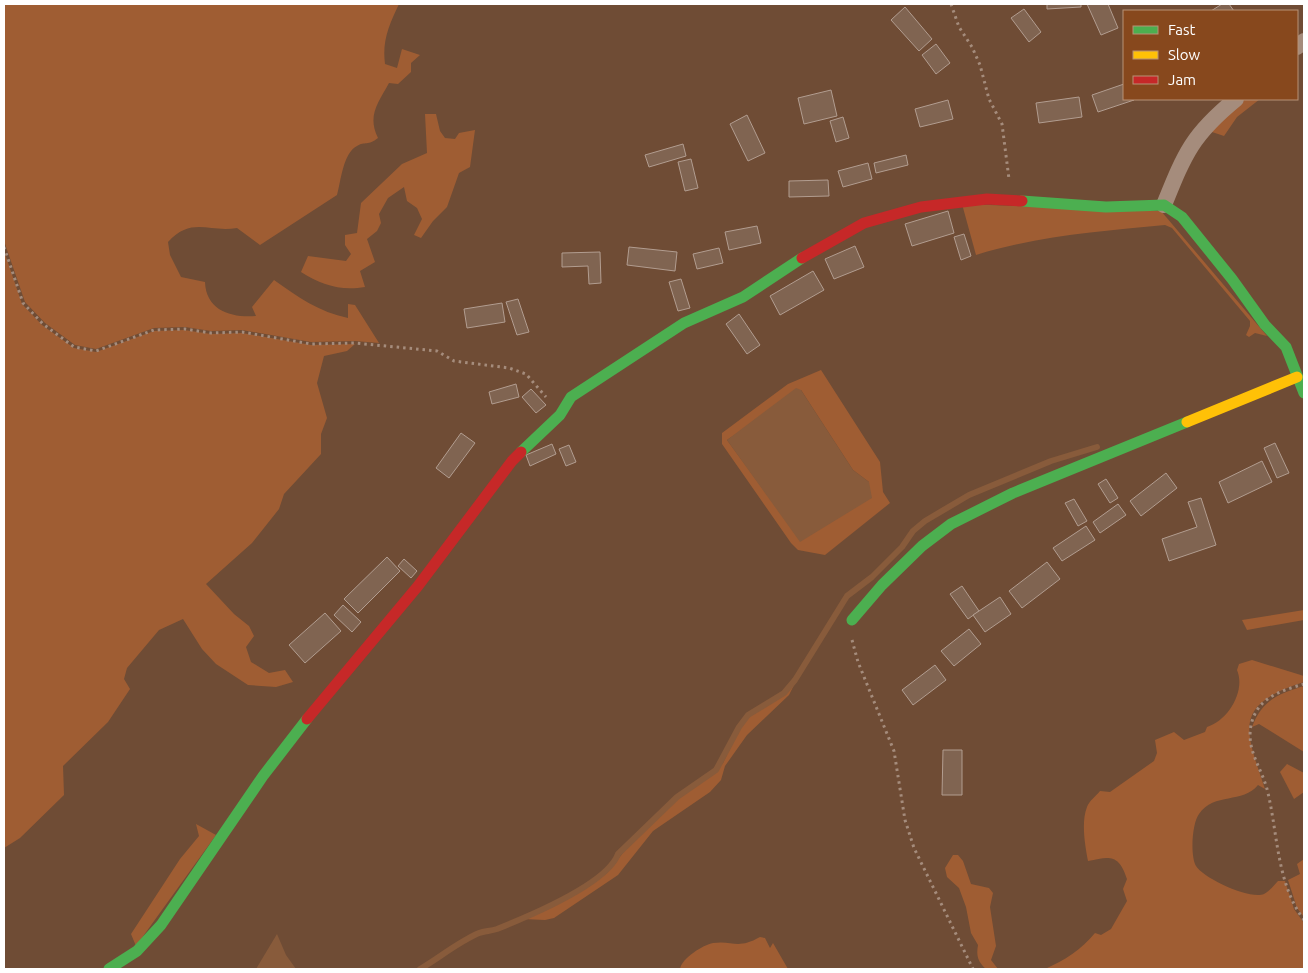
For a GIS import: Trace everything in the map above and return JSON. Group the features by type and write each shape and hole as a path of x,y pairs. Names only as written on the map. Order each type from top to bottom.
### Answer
{"street":[{"path":"1164,206 1183,158 1197,135 1235,100"},
{"path":"109,969 137,951 161,925 263,776 418,586 512,461 560,415 571,397 684,323 743,297 822,245 864,223 921,207 987,200 1106,207 1164,206 1182,217 1232,279 1265,325 1286,347 1304,393"},
{"path":"852,620 882,585 922,546 951,524 1013,493 1297,377"}],"path":[{"path":"951,4 959,27 972,47 980,65 990,99 1002,124 1012,201"},
{"path":"4,248 23,303 43,324 74,347 96,351 154,330 184,329 211,333 242,332 311,344 355,343 437,351 454,361 509,368 526,374 560,415"},
{"path":"852,620 849,628 858,662 894,751 905,820 914,848 973,969"},
{"path":"1304,684 1271,697 1256,710 1250,726 1251,746 1267,789 1277,849 1296,909 1304,920"}],"shaded area":[{"path":"4,4 399,4 387,33 384,56 385,64 397,68 402,49 420,55 411,63 411,72 398,84 389,83 375,110 374,123 378,138 372,142 357,146 352,150 343,168 337,195 260,245 237,228 193,227 177,234 168,242 170,255 181,277 205,282 206,292 210,300 222,311 238,316 256,316 252,307 274,280 309,303 337,315 348,318 348,304 355,305 379,343 355,341 311,342 242,330 211,331 185,327 154,328 96,349 75,345 45,323 25,302 4,241"},
{"path":"1245,100 1259,100 1237,117 1224,136 1209,131 1220,119"},
{"path":"425,114 436,114 440,131 445,138 455,139 459,133 475,130 470,167 459,173 447,207 433,221 421,238 414,235 422,219 417,208 407,201 404,187 388,198 379,214 381,223 377,231 367,239 375,262 360,271 365,287 347,288 332,286 301,272 308,256 346,261 351,254 345,245 345,235 357,233 361,203 402,164 427,153"},
{"path":"962,204 1161,211 1267,336 1255,333 1249,337 1246,335 1250,321 1172,228 1165,225 1070,235 1022,243 976,255"},
{"path":"4,251 22,304 42,325 74,348 96,352 154,331 184,330 211,334 242,333 311,345 355,344 347,351 324,356 317,383 327,418 321,434 321,454 284,494 279,509 252,543 206,584 234,614 249,626 254,636 246,647 251,662 269,673 285,670 293,682 276,687 248,685 216,664 202,649 183,619 159,630 127,668 124,679 130,689 108,722 63,766 64,795 20,838 4,848"},
{"path":"821,370 880,462 883,492 890,503 825,555 798,550 791,543 722,444 722,433 788,384","holes":["801,390 853,470 869,482 771,500 727,440"]},
{"path":"796,388 801,390 853,470 869,482 872,498 800,542 727,440"},
{"path":"1304,610 1304,620 1247,630 1242,620"},
{"path":"1252,660 1304,676 1304,682 1265,700 1255,710 1250,722 1250,735 1265,789 1258,785 1252,791 1245,794 1220,800 1205,807 1199,814 1195,825 1193,840 1194,861 1200,871 1217,882 1248,894 1264,894 1278,881 1285,881 1294,909 1304,923 1304,969 1045,969 1072,954 1095,933 1101,935 1111,929 1127,901 1123,889 1127,879 1121,865 1117,861 1108,858 1088,861 1084,826 1085,813 1089,803 1100,791 1110,792 1154,761 1157,753 1155,740 1174,732 1184,740 1205,732 1207,727 1222,719 1237,696 1239,678 1237,670 1239,664"},
{"path":"796,681 789,695 747,735 725,766 721,780 710,792 653,831 618,875 554,918 545,920 523,919 572,896 607,873 634,839 678,798 716,771 723,763 740,728 749,716 785,694"},
{"path":"1304,686 1304,752 1259,724 1252,727 1261,710 1272,699"},
{"path":"1287,764 1304,773 1304,792 1294,799 1280,772"},
{"path":"196,824 216,835 136,946 131,934 180,859 199,836"},
{"path":"953,855 958,855 963,861 971,884 989,888 993,893 990,907 996,946 991,960 998,969 986,969 978,958 978,945 971,933 966,907 959,888 947,877 945,868"},
{"path":"1304,859 1304,917 1297,908 1288,880 1300,874 1297,864"},
{"path":"277,934 286,955 296,969 256,969"},
{"path":"760,937 765,938 770,948 773,943 788,969 680,969 689,956 709,944 720,942 740,944"}],"building":[{"path":"1047,4 1081,4 1081,7 1047,9"},
{"path":"1087,4 1108,4 1118,28 1101,35"},
{"path":"1222,4 1229,4 1233,10 1213,10"},
{"path":"905,7 932,39 919,51 891,20"},
{"path":"1024,9 1041,32 1029,42 1011,18"},
{"path":"936,44 950,63 936,74 922,55"},
{"path":"1123,84 1123,100 1134,100 1098,112 1092,95"},
{"path":"831,90 837,116 804,124 798,98"},
{"path":"1079,97 1082,117 1039,123 1036,103"},
{"path":"948,100 953,119 920,127 915,109"},
{"path":"747,115 765,153 748,161 730,124"},
{"path":"843,117 849,138 836,142 830,121"},
{"path":"683,144 686,156 649,167 645,155"},
{"path":"906,155 908,165 876,173 874,163"},
{"path":"691,159 698,188 685,191 678,162"},
{"path":"868,163 872,179 843,187 838,171"},
{"path":"828,180 829,196 789,197 789,181"},
{"path":"948,211 954,233 912,246 905,224"},
{"path":"757,226 761,243 729,250 725,232"},
{"path":"964,234 971,256 961,260 954,237"},
{"path":"855,246 864,267 834,279 825,259"},
{"path":"629,247 677,252 675,271 627,265"},
{"path":"719,248 723,263 697,269 693,254"},
{"path":"600,252 601,283 589,284 588,266 562,267 562,253"},
{"path":"813,271 824,290 780,315 770,296"},
{"path":"681,279 690,308 678,311 669,282"},
{"path":"518,299 529,332 517,335 506,302"},
{"path":"502,303 505,322 467,328 464,309"},
{"path":"739,314 760,345 747,354 726,324"},
{"path":"516,384 519,397 492,404 489,392"},
{"path":"531,389 546,405 536,413 522,397"},
{"path":"461,433 475,443 449,478 436,468"},
{"path":"1275,443 1289,473 1277,478 1264,448"},
{"path":"552,444 556,454 530,466 526,455"},
{"path":"569,445 576,462 566,466 559,449"},
{"path":"1262,461 1272,482 1228,503 1219,482"},
{"path":"1166,473 1177,488 1141,516 1130,501"},
{"path":"1106,479 1118,498 1110,503 1098,484"},
{"path":"1201,498 1216,545 1169,561 1162,539 1197,527 1188,502"},
{"path":"1074,499 1087,521 1078,526 1065,503"},
{"path":"1118,504 1126,515 1100,533 1093,522"},
{"path":"1086,526 1095,540 1062,561 1053,548"},
{"path":"387,557 400,571 358,613 344,599"},
{"path":"404,559 417,571 411,578 398,566"},
{"path":"1047,562 1060,579 1022,608 1009,591"},
{"path":"962,586 979,611 968,619 950,594"},
{"path":"1000,597 1011,614 985,632 973,615"},
{"path":"343,605 361,622 352,632 334,615"},
{"path":"325,613 341,631 305,663 289,645"},
{"path":"969,629 981,644 954,666 941,651"},
{"path":"935,665 946,680 913,705 902,690"},
{"path":"943,750 962,750 962,795 942,795"}],"waterway":[{"path":"420,969 471,937 481,932 497,929 546,908 599,877 611,865 618,854 677,797 716,770 739,727 748,715 784,693 795,680 847,596 872,577 902,547 913,531 925,521 969,495 1051,461 1097,447"}],"traffic: fast":[{"path":"1022,201 1106,207 1164,205 1182,217 1232,279 1265,325 1286,347 1304,393"},
{"path":"521,452 560,415 571,397 684,323 743,297 802,258"},
{"path":"852,620 882,585 922,546 951,524 1013,493 1187,422"},
{"path":"109,969 137,951 161,925 263,776 307,719"}],"traffic: slow":[{"path":"1187,422 1297,377"}],"traffic: jam":[{"path":"802,258 864,223 921,207 987,199 1022,201"},
{"path":"307,719 418,586 512,461 521,452"}]}
